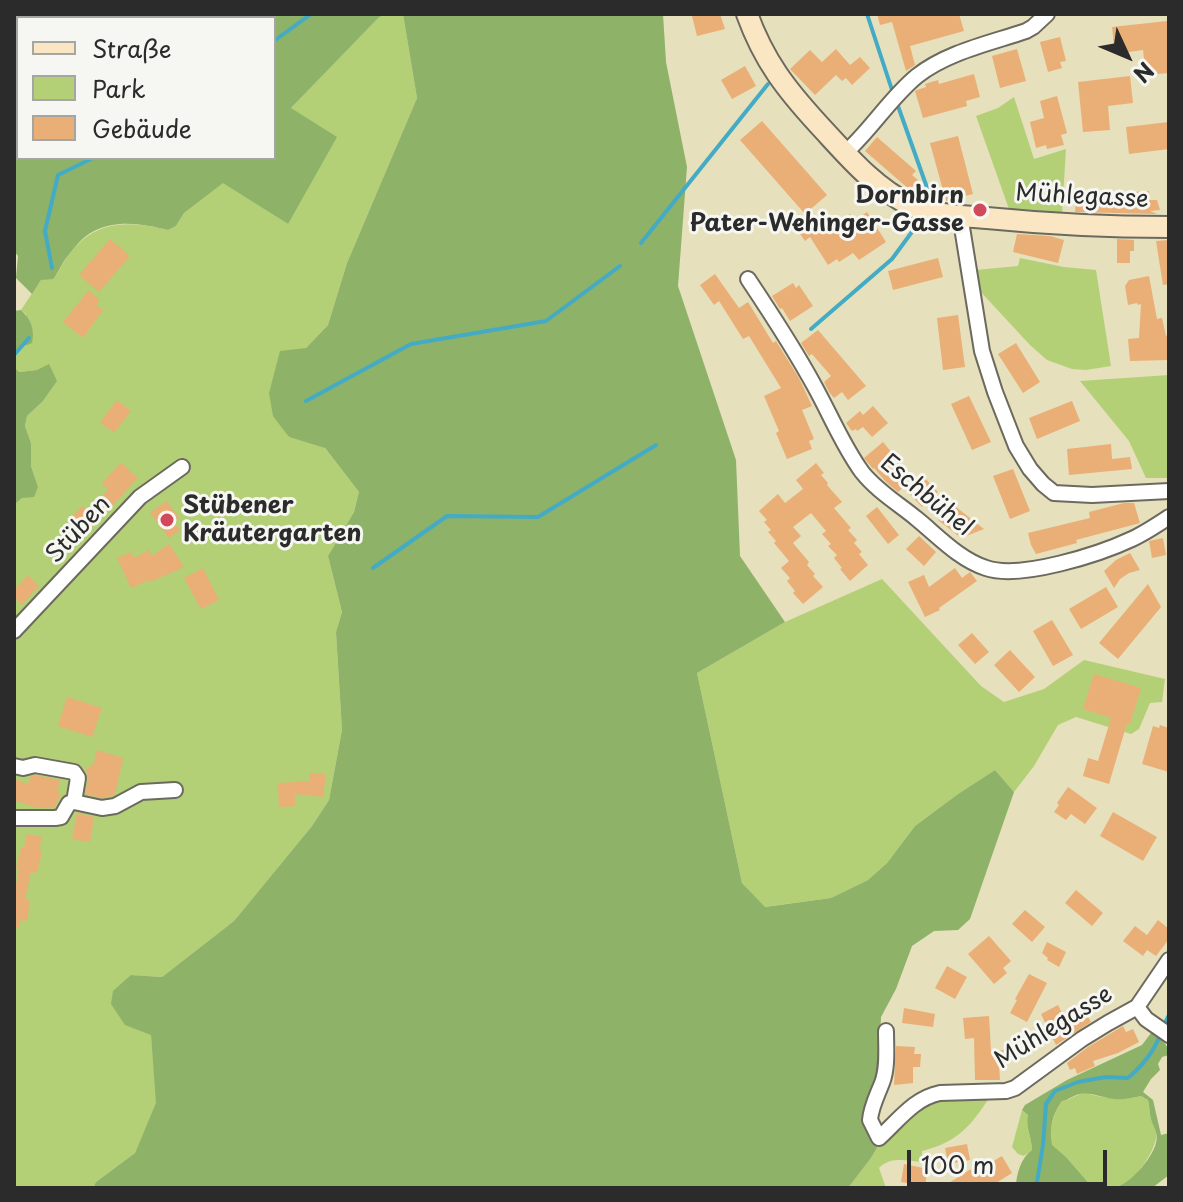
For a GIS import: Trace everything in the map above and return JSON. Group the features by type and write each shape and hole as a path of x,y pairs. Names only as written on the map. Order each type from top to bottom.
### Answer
{"street":[{"name":"Mühlegasse","path":"747,14 769,64 814,120 861,170 911,205 936,212 1068,225 1169,227"},
{"path":"845,153 918,75 978,46 1026,31 1047,14"},
{"path":"960,215 982,351 1016,446 1030,469 1054,493 1092,495 1169,491"},
{"name":"Eschbühel","path":"748,279 803,365 845,446 863,473 877,488 973,563 1008,572 1045,566 1098,553 1130,540 1169,517"},
{"name":"Stüben","path":"14,631 140,497 182,467"},
{"path":"14,766 23,768 35,765 74,772 78,778 74,802"},
{"path":"14,818 61,817 69,803 102,808 115,806 141,792 175,790"},
{"name":"Mühlegasse","path":"886,1031 883,1080 870,1120 879,1138 909,1109 929,1095 1015,1088 1082,1039 1137,1007 1169,960"},
{"path":"1137,1007 1139,1013 1169,1035"}],"green space":[{"path":"14,14 269,14 16,16 14,162"},
{"path":"387,14 379,17 291,108 337,137 288,224 223,183 184,213 176,226 168,230 121,224 90,233 73,250 53,279 41,280 32,294 16,278 16,159 276,160 276,16 266,16"},
{"path":"403,14 417,98 347,263 328,325 274,376 269,393 289,437 324,447 359,492 354,512 328,556 342,612 336,632 342,730 329,800 312,826 234,921 162,977 131,975 151,1034 157,1103 135,1153 96,1182 93,1188 14,1188 14,505 38,487 31,466 31,443 25,426 27,416 42,402 37,370 19,372 14,367 14,350 26,346 26,314 21,310 41,280 57,274 78,244 90,235 103,228 132,224 168,230 223,182 288,224 291,108 379,16"},
{"path":"403,14 663,14 666,62 687,167 678,286 736,460 740,556 785,622 697,673 742,883 765,907 831,898 868,880 887,863 915,826 995,770 1014,792 970,919 958,930 934,931 912,946 896,989 881,1017 874,1090 866,1110 881,1141 848,1188 93,1188 96,1182 135,1153 156,1103 151,1035 125,1025 111,1004 113,991 131,975 162,977 234,921 312,826 329,800 342,730 336,632 342,612 328,556 354,512 359,492 325,448 289,437 273,416 269,393 280,351 306,348 328,325 347,263 417,98"},
{"path":"1014,97 1034,159 1066,149 1062,214 1009,209 976,116 998,108"},
{"path":"1020,258 1096,270 1111,366 1072,369 1047,360 979,290 976,270 1018,266"},
{"path":"21,310 31,325 32,343 14,350 14,311"},
{"path":"49,364 57,381 27,416 25,426 31,443 31,466 38,487 34,497 22,498 14,505 14,367 19,372 37,370"},
{"path":"1169,375 1169,478 1146,478 1129,441 1080,381"},
{"path":"882,579 981,686 1004,702 1044,689 1084,660 1165,679 1162,702 1150,703 1139,729 1131,734 1076,717 1058,725 1034,766 1014,792 995,770 915,826 887,863 868,880 831,898 764,907 742,883 697,673 785,622"},
{"path":"1151,1033 1169,1051 1169,1055 1162,1057 1158,1064 1160,1070 1143,1092 1153,1100 1161,1135 1169,1133 1169,1175 1152,1188 1114,1188 1133,1177 1154,1149 1157,1136 1148,1100 1141,1096 1117,1099 1084,1094 1062,1101 1054,1117 1051,1139 1052,1145 1093,1188 1016,1188 1020,1167 1032,1150 1028,1115 1022,1110 1025,1105 1067,1080 1142,1045"},
{"path":"1085,1093 1113,1098 1141,1096 1148,1100 1150,1117 1156,1130 1155,1144 1141,1168 1121,1187 1093,1188 1051,1145 1052,1122 1062,1101"},
{"path":"991,1095 977,1116 954,1138 922,1151 922,1162 894,1161 879,1168 886,1188 848,1188 881,1141 922,1102 940,1096"},
{"path":"1022,1110 1028,1115 1032,1150 1024,1156 1012,1147"}],"building":[{"path":"720,14 725,29 697,36 692,16"},
{"path":"877,14 959,14 964,31 910,46 915,65 906,71 892,22 880,25"},
{"path":"1167,21 1169,73 1146,75 1143,50 1115,54 1112,27"},
{"path":"1060,37 1066,61 1060,62 1062,68 1048,72 1040,42"},
{"path":"836,49 850,65 860,57 870,68 852,85 846,78 842,81 836,75 815,95 790,69 810,50 822,62"},
{"path":"1017,49 1026,81 1000,88 992,56"},
{"path":"745,66 756,86 732,99 721,80"},
{"path":"974,74 980,97 966,101 967,106 923,118 915,91 938,80 939,84"},
{"path":"1130,76 1133,103 1108,106 1110,130 1083,132 1078,82"},
{"path":"1057,96 1067,133 1061,135 1064,145 1036,148 1030,122 1044,118 1040,101"},
{"path":"762,121 827,195 805,214 740,140"},
{"path":"1169,122 1169,149 1129,154 1126,127"},
{"path":"958,136 973,194 946,201 930,143"},
{"path":"877,137 916,171 912,175 918,180 910,190 865,151"},
{"path":"1149,191 1150,200 1157,200 1160,210 1150,211 1157,214 1075,212 1076,201 1103,203 1108,192 1135,204 1134,192"},
{"path":"867,212 886,242 859,260 853,253 828,265 810,237 805,241 796,228 813,220 818,228 830,220 833,225 850,214 854,221"},
{"path":"1017,234 1064,240 1058,263 1013,252"},
{"path":"110,239 130,256 99,292 79,275"},
{"path":"1117,239 1134,240 1130,263 1117,263"},
{"path":"1169,240 1169,284 1163,285 1156,241"},
{"path":"938,258 943,277 893,290 888,271"},
{"path":"715,274 739,308 748,302 799,378 812,406 802,410 814,439 809,441 812,449 787,459 764,396 781,388 749,336 743,339 719,301 714,305 700,285"},
{"path":"1149,276 1157,319 1162,318 1166,336 1169,335 1169,360 1130,361 1128,339 1139,338 1141,304 1128,305 1125,286 1129,280"},
{"path":"793,283 796,288 799,285 813,306 790,321 772,296"},
{"path":"89,290 100,300 96,305 103,310 83,338 63,322"},
{"path":"958,315 965,367 943,370 937,318"},
{"path":"818,330 866,386 848,400 842,392 834,398 829,392 824,382 831,376 812,354 809,356 801,343"},
{"path":"1016,343 1040,382 1023,393 998,354"},
{"path":"969,396 991,442 972,450 951,404"},
{"path":"117,400 131,411 114,433 100,422"},
{"path":"1072,401 1080,421 1037,439 1029,418"},
{"path":"873,406 888,423 872,437 863,427 852,431 846,423 860,411 863,415"},
{"path":"883,442 902,465 893,473 905,486 898,492 864,458"},
{"path":"1111,444 1112,459 1130,457 1132,469 1069,475 1067,449"},
{"path":"121,463 138,478 77,543 62,528 82,506 88,512 108,489 102,483"},
{"path":"816,463 824,473 821,475 827,485 842,502 834,508 851,528 848,530 862,552 859,554 868,565 850,581 834,558 837,555 828,546 831,544 822,534 826,531 811,513 793,527 801,536 793,543 809,562 807,565 815,574 813,576 823,587 803,604 793,593 795,591 787,581 790,578 781,568 789,561 774,543 776,541 768,532 771,530 764,522 767,520 759,511 778,494 785,503 803,489 796,480"},
{"path":"1013,469 1030,511 1010,519 993,476"},
{"path":"922,475 938,492 922,507 906,490"},
{"path":"166,501 179,517 173,522 180,530 169,538 150,513"},
{"path":"951,503 984,529 961,538 938,520"},
{"path":"1134,503 1140,523 1036,554 1031,545 1028,533 1090,518 1089,512"},
{"path":"877,507 899,535 888,544 866,516"},
{"path":"919,536 936,552 924,566 906,549"},
{"path":"1163,538 1166,555 1152,558 1149,541"},
{"path":"169,544 184,567 131,588 117,558 131,552 134,558 149,550 152,556"},
{"path":"1130,553 1140,570 1120,579 1114,588 1104,571"},
{"path":"203,568 219,600 201,609 184,578"},
{"path":"955,568 962,578 970,572 977,581 940,610 925,617 908,582 924,575 929,587"},
{"path":"28,575 39,586 22,605 14,597 14,590"},
{"path":"1148,584 1161,607 1118,659 1099,643"},
{"path":"1106,587 1118,607 1081,629 1069,609"},
{"path":"1052,620 1073,655 1053,666 1033,631"},
{"path":"972,633 989,652 975,664 958,645"},
{"path":"1010,650 1035,677 1019,692 994,665"},
{"path":"1094,674 1141,688 1109,784 1083,776 1088,758 1098,761 1111,718 1083,709"},
{"path":"67,697 102,708 92,737 58,726"},
{"path":"1160,725 1169,728 1169,772 1142,764 1153,726 1159,728"},
{"path":"97,750 123,758 112,796 102,798 85,794 88,780 86,768 93,765"},
{"path":"310,773 326,774 323,797 295,794 295,806 279,807 278,783 310,781"},
{"path":"35,775 60,780 57,792 61,793 55,808 37,808 14,800 14,779 28,784 30,777"},
{"path":"1068,787 1097,808 1085,824 1071,814 1066,820 1054,812"},
{"path":"1113,812 1157,837 1143,861 1100,836"},
{"path":"77,813 94,817 90,842 72,839"},
{"path":"27,834 42,837 39,850 42,851 37,873 31,872 25,899 29,900 28,921 20,920 19,927 14,927 14,893 19,870 16,869"},
{"path":"1076,890 1103,913 1092,926 1065,903"},
{"path":"1025,910 1045,927 1032,942 1012,924"},
{"path":"1158,920 1169,929 1169,939 1156,956 1147,950 1143,956 1123,941 1135,926 1147,935"},
{"path":"989,936 1011,961 1003,968 1007,973 994,984 968,954"},
{"path":"1047,942 1066,952 1059,967 1042,953"},
{"path":"947,966 967,977 955,999 935,988"},
{"path":"1029,974 1047,983 1027,1022 1010,1013"},
{"path":"1058,1005 1064,1017 1071,1013 1073,1017 1085,1011 1091,1022 1056,1045 1041,1014"},
{"path":"904,1008 935,1014 933,1027 902,1023"},
{"path":"989,1016 991,1051 1005,1050 1006,1063 999,1063 1000,1080 975,1080 974,1038 965,1039 963,1018"},
{"path":"1123,1026 1126,1032 1133,1029 1139,1042 1093,1061 1095,1066 1077,1074 1075,1068 1070,1070 1067,1063"},
{"path":"896,1046 915,1047 914,1054 921,1054 920,1067 913,1067 913,1083 894,1085"},
{"path":"967,1144 970,1160 948,1164 945,1148"},
{"path":"1002,1156 1012,1173 988,1188 941,1188 971,1169 972,1174"},
{"path":"904,1164 928,1169 925,1186 901,1182"}],"waterway":[{"path":"276,40 311,14"},
{"path":"867,14 892,90"},
{"path":"641,243 768,84"},
{"path":"898,106 930,196"},
{"path":"52,268 45,231 58,175 89,160"},
{"path":"811,329 892,259 920,221"},
{"path":"306,401 411,344 546,321 620,266"},
{"path":"14,355 29,338"},
{"path":"373,568 447,516 538,517 656,445"},
{"path":"1163,1027 1169,1015"},
{"path":"1036,1188 1046,1104 1055,1091 1078,1082 1106,1077 1128,1078 1147,1058 1160,1035"}],"place":[{"name":"Dornbirn Pater-Wehinger-Gasse","path":"980,210"},
{"name":"Stübener Kräutergarten","path":"167,520"}]}
